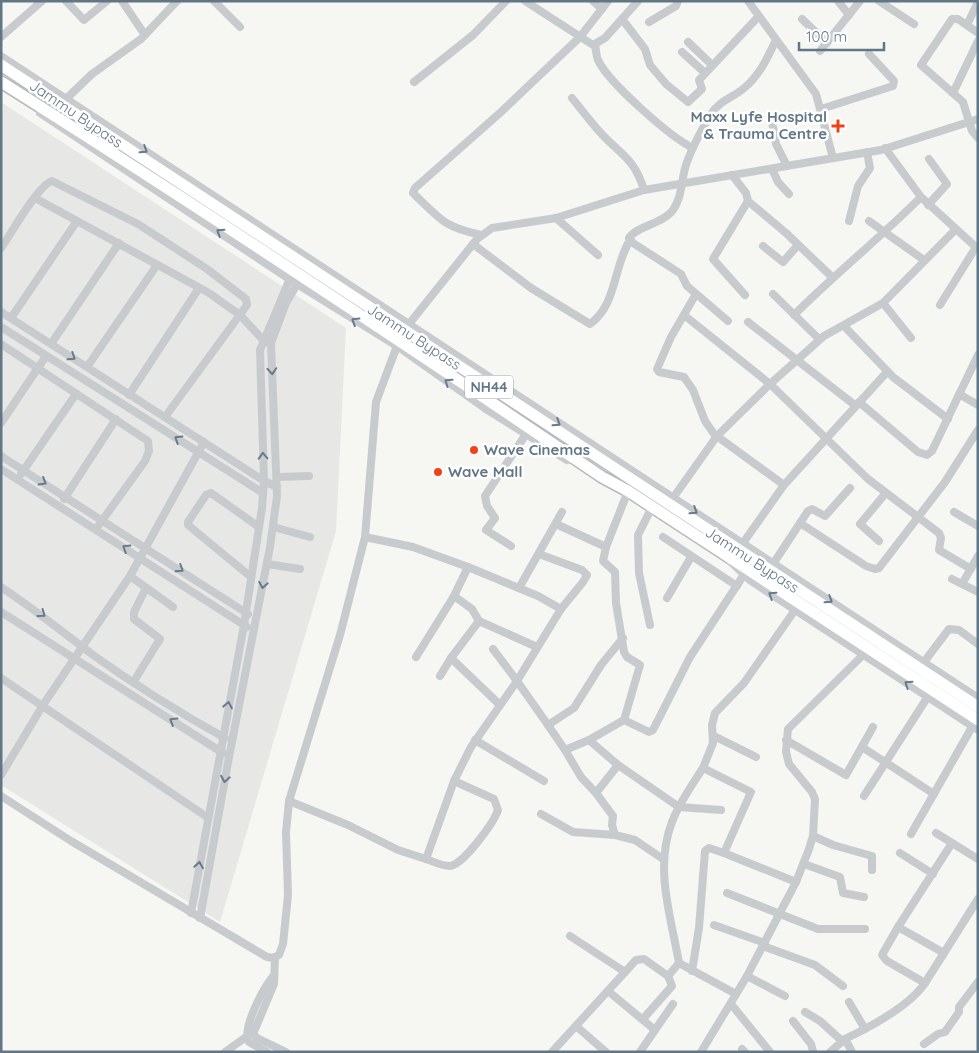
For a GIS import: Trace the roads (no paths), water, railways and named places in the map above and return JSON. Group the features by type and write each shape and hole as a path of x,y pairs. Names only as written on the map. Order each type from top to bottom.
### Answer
{"highway":[{"name":"Jammu Bypass","path":"1,65 403,335 978,707"},
{"name":"Jammu Bypass","path":"1,82 139,169 295,278 403,335 602,477 628,491 725,555 745,573 976,726"}],"street":[{"path":"1,37 42,1"},
{"path":"66,1 84,20 107,1"},
{"path":"122,1 145,35"},
{"path":"66,99 87,78 145,35 177,1"},
{"path":"214,1 240,27"},
{"path":"414,82 473,35 506,1"},
{"path":"525,1 580,37 595,44"},
{"path":"593,1 602,9"},
{"path":"481,235 458,230 445,224 416,196 413,192 414,188 501,112 580,37 608,1"},
{"path":"595,44 605,38 638,1"},
{"path":"649,22 676,6 678,1"},
{"path":"748,1 775,42 811,87 821,109 833,158"},
{"path":"838,1 850,16"},
{"path":"820,50 850,16 860,1"},
{"path":"880,1 914,24"},
{"path":"967,25 978,2"},
{"path":"622,19 645,49 650,65 666,84 686,102 691,101 702,89 699,80 758,17"},
{"path":"802,19 827,43"},
{"path":"978,33 958,19 952,20 922,62 923,68 953,93 964,105 969,122 978,138"},
{"path":"953,93 978,41"},
{"path":"688,42 712,65"},
{"path":"473,244 531,288 590,324 607,306 620,257 630,240 629,238 633,233 654,225 672,212 683,182 692,148 715,108 744,88 760,72 775,42"},
{"path":"595,44 599,61 621,87 673,137 692,148"},
{"path":"682,52 705,73"},
{"path":"821,109 893,86 894,81 869,54"},
{"path":"1,56 66,99 403,335 526,434 584,470 602,477"},
{"path":"1,88 295,278"},
{"path":"572,98 600,132 626,157 638,173 644,190"},
{"path":"1,796 191,913 267,957 275,957 282,951 288,895 286,832 288,801 340,635 365,536 376,402 403,335 473,244 481,235 492,228 556,218 644,190 868,152 978,119"},
{"path":"772,122 776,144 787,166"},
{"path":"885,148 921,198 977,248 940,305"},
{"path":"849,221 858,186 870,168 868,152"},
{"path":"928,205 947,184 929,158"},
{"path":"772,169 778,182 790,194"},
{"path":"732,175 746,193 748,202 798,244 832,277"},
{"path":"1,248 35,198 46,184 52,181 138,224 213,273 246,299 247,306 165,417"},
{"path":"35,198 199,288 240,316 270,348"},
{"path":"794,315 832,277 921,198"},
{"path":"745,295 713,259 748,202"},
{"path":"556,218 598,255"},
{"path":"11,318 77,221"},
{"path":"869,221 886,231 924,260"},
{"path":"673,498 717,436 770,384 819,339 883,303 955,230"},
{"path":"630,240 680,274 684,283 728,321"},
{"path":"51,344 119,244"},
{"path":"763,246 783,262 798,244"},
{"path":"87,368 158,265"},
{"path":"191,913 219,751 244,625 259,527 264,481 260,363 263,340 295,278"},
{"path":"200,918 273,527 277,477 270,348 274,331 295,278"},
{"path":"130,395 199,288"},
{"path":"696,294 664,350 656,369 684,378 693,390 708,428 784,486"},
{"path":"773,294 819,339"},
{"path":"883,303 911,338"},
{"path":"1,312 264,481 277,487"},
{"path":"684,315 770,384 885,494 940,534 939,550 971,569"},
{"path":"748,322 924,456 932,451 978,355"},
{"path":"844,326 887,372 948,419"},
{"path":"1,327 263,493"},
{"path":"403,335 673,498 978,698"},
{"path":"1,344 145,438 150,445 137,475 96,529"},
{"path":"1,424 46,356"},
{"path":"743,543 784,486 887,372"},
{"path":"17,480 76,394"},
{"path":"959,394 978,405"},
{"path":"60,505 116,419"},
{"path":"800,523 866,566 876,570 883,565 946,482 978,430"},
{"path":"511,546 487,531 486,528 495,518 487,506 485,496 526,434"},
{"path":"1,775 43,705 130,576 204,442"},
{"path":"1,456 146,547 257,620"},
{"path":"1,469 60,505 254,633"},
{"path":"277,477 309,476"},
{"path":"773,564 800,523 812,509 825,516 850,488"},
{"path":"565,750 589,740 624,720 640,666 627,657 616,603 615,572 603,561 606,547 628,491"},
{"path":"251,577 218,547 188,525 188,522 206,495 211,493 259,527"},
{"path":"878,541 860,524 885,494"},
{"path":"650,625 639,573 638,535 652,507"},
{"path":"519,588 540,554 562,512"},
{"path":"954,512 978,526"},
{"path":"556,524 606,547"},
{"path":"273,527 310,537"},
{"path":"365,536 413,547 468,567 519,588 561,609"},
{"path":"663,537 737,586"},
{"path":"426,859 454,782 475,740 517,680 561,609 583,582 586,573 540,554"},
{"path":"962,584 978,556"},
{"path":"667,598 692,557"},
{"path":"267,564 300,570"},
{"path":"416,657 454,596 468,567"},
{"path":"624,720 649,732 653,730 690,657 745,573 795,610 927,698 976,726 910,834"},
{"path":"130,576 173,608"},
{"path":"952,579 978,592"},
{"path":"1,588 84,645 93,654 194,720 232,742"},
{"path":"134,681 160,639 134,619 134,612 146,588"},
{"path":"454,596 472,609 479,621 537,647"},
{"path":"736,994 680,963 663,876 663,859 670,826 712,747 714,736 712,725 716,713 744,683 795,610"},
{"path":"1,612 229,756"},
{"path":"440,676 479,621"},
{"path":"924,662 949,629 959,630 978,644"},
{"path":"548,725 574,708 601,665 623,638"},
{"path":"493,649 548,725 581,777 613,816 612,825 615,835"},
{"path":"703,1051 747,976 796,882 813,836 814,796 789,764 786,740 790,726 863,655"},
{"path":"451,658 500,705"},
{"path":"1,678 207,817"},
{"path":"864,796 927,698"},
{"path":"786,740 846,775 873,727"},
{"path":"714,736 756,756"},
{"path":"475,740 544,781"},
{"path":"589,740 618,765 679,807 721,810"},
{"path":"862,747 934,794"},
{"path":"596,794 618,765"},
{"path":"702,768 751,792 724,853"},
{"path":"288,801 348,825 398,850 448,866 456,863 480,839 498,810 494,799 454,782"},
{"path":"541,814 573,832 615,835 635,840 663,859"},
{"path":"936,833 978,859"},
{"path":"813,836 833,845 871,855 874,859 872,870"},
{"path":"924,982 887,961 882,955 952,843"},
{"path":"692,971 699,928 704,851 709,848 724,853 796,882"},
{"path":"900,853 933,874"},
{"path":"804,864 840,877 843,893 864,897"},
{"path":"727,893 818,929 865,929"},
{"path":"830,1052 843,1040 865,1029 915,994 944,954 978,899"},
{"path":"714,925 820,967 843,986"},
{"path":"898,927 944,954"},
{"path":"570,936 625,972"},
{"path":"267,1052 252,1045 248,1027 266,984 274,976 275,957"},
{"path":"552,1052 625,972 641,958 668,976 672,986 642,1019"},
{"path":"668,976 680,963"},
{"path":"747,976 785,996"},
{"path":"924,1044 938,1034 945,1032 959,1012 959,1007 978,982"},
{"path":"608,991 655,1030"},
{"path":"849,1002 865,1029"},
{"path":"640,1052 673,1004"},
{"path":"731,1004 770,1052"},
{"path":"805,1012 820,1021 843,1040 852,1052"},
{"path":"793,1021 811,1044 812,1051"},
{"path":"576,1026 606,1052"},
{"path":"226,1052 250,1035"},
{"path":"250,1035 286,1052"}],"place":[{"name":"Maxx Lyfe Hospital & Trauma Centre","path":"838,126"},
{"name":"Wave Cinemas","path":"474,450"},
{"name":"Wave Mall","path":"438,472"}]}
